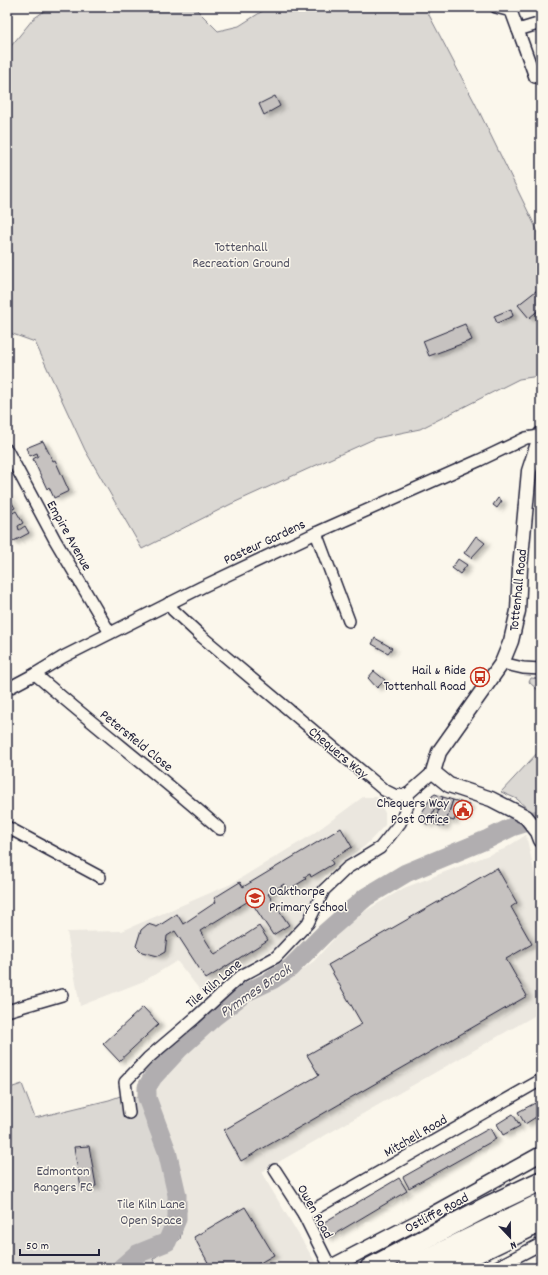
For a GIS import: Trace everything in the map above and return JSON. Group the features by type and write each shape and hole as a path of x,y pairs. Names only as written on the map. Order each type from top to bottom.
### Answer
{"highway":[{"path":"370,1268 490,1205 541,1181"},
{"path":"408,1268 541,1203"},
{"path":"446,1268 541,1222"}],"street":[{"path":"496,7 511,11 535,77"},
{"path":"518,30 541,23"},
{"name":"Pasteur Gardens","path":"7,689 63,657 169,603 316,533 526,438 541,435"},
{"name":"Tottenhall Road","path":"433,772 439,752 502,663 511,641 518,611 520,568 529,471 541,435"},
{"name":"Empire Avenue","path":"7,450 55,540 110,633"},
{"path":"316,533 349,621"},
{"name":"Chequers Way","path":"169,603 173,610 201,636 384,790 396,796 408,794"},
{"path":"502,663 523,668 541,669"},
{"name":"Petersfield Close","path":"35,674 220,829"},
{"path":"408,794 433,772 449,785 491,799 526,817 539,836"},
{"name":"Tile Kiln Lane","path":"129,1113 125,1082 148,1058 241,976 276,957 308,923 324,890 347,868 380,848 400,823 408,805 408,794"},
{"path":"7,827 100,877"},
{"path":"7,1011 62,994"},
{"name":"Mitchell Road","path":"304,1215 541,1080"},
{"name":"Ostliffe Road","path":"329,1268 429,1216 541,1154"},
{"name":"Owen Road","path":"275,1170 304,1215 329,1268"},
{"path":"495,1268 541,1244"}],"shaded area":[{"name":"Oakthorpe Primary School","path":"363,797 377,797 385,813 385,825 365,846 325,876 316,890 303,921 274,948 235,970 203,994 177,961 144,981 80,1006 67,932 122,931 231,884 310,836"},
{"path":"526,835 541,901 541,1012 261,1172 317,1265 306,1268 155,1267 153,1259 180,1239 175,1154 153,1101 162,1078 210,1025 232,1011 282,985 314,961 352,919 404,888 504,849"}],"green space":[{"name":"Tottenhall Recreation Ground","path":"50,7 194,7 218,31 239,26 269,7 431,7 428,13 475,103 541,238 541,373 539,376 519,379 420,429 376,438 231,504 142,549 85,450 35,342 7,332 7,51 33,19"},
{"path":"531,678 541,679 541,693 529,682"},
{"path":"541,749 541,812 533,814 517,799 501,792"},
{"name":"Edmonton Rangers FC","path":"22,1084 35,1118 109,1100 126,1094 153,1101 175,1154 186,1210 180,1239 153,1259 156,1268 7,1268 7,1089"}],"building":[{"path":"275,96 280,106 264,115 259,104"},
{"path":"541,287 541,308 529,318 518,305"},
{"path":"511,309 513,316 497,323 494,316"},
{"path":"465,324 472,340 429,356 423,341"},
{"path":"43,441 53,461 55,460 69,491 54,498 49,487 47,489 33,459 38,456 37,453 30,456 26,448"},
{"path":"7,496 15,508 9,511 11,514 16,511 23,523 18,526 19,530 25,526 29,533 12,542 7,532"},
{"path":"498,498 502,501 497,508 493,505"},
{"path":"476,536 485,543 471,558 464,553"},
{"path":"458,559 467,565 460,574 452,568"},
{"path":"375,638 392,648 388,653 372,644"},
{"path":"374,671 385,680 377,688 368,678"},
{"path":"435,794 443,797 438,810 434,809 429,825 418,819 432,796"},
{"path":"443,797 453,800 444,827 434,824"},
{"path":"453,800 460,802 454,821 447,819"},
{"name":"Chequers Way Post Office","path":"460,802 469,805 465,818 456,815"},
{"path":"341,828 352,847 331,860 333,864 311,877 310,874 304,877 306,879 288,890 284,884 268,894 289,925 273,935 250,900 200,931 215,955 259,926 268,940 206,979 175,931 167,936 165,952 158,956 142,952 136,946 141,930 148,924 157,927 177,914 183,924 216,902 214,898 240,882 243,887"},
{"path":"497,868 517,903 511,907 532,944 506,959 527,996 241,1161 224,1130 319,1075 307,1055 362,1024 328,965"},
{"path":"143,1007 159,1024 119,1061 103,1044"},
{"path":"535,1103 541,1114 525,1124 518,1112"},
{"path":"513,1114 520,1126 503,1135 497,1124"},
{"path":"490,1128 496,1139 409,1188 403,1177"},
{"path":"89,1146 96,1186 81,1188 74,1147"},
{"path":"399,1178 407,1191 328,1238 321,1224"},
{"path":"245,1207 274,1255 251,1268 211,1268 194,1237"}],"waterway":[{"name":"Pymmes Brook","path":"121,1268 137,1254 167,1242 177,1219 177,1195 167,1151 147,1098 147,1087 153,1077 179,1049 214,1017 245,993 272,980 290,968 325,933 366,897 406,873 488,839 512,827 541,818"}],"place":[{"name":"Hail & Ride Tottenhall Road","path":"480,677"},
{"name":"Chequers Way Post Office","path":"463,810"},
{"name":"Oakthorpe Primary School","path":"255,898"}],"park label":[{"name":"Tile Kiln Lane Open Space","path":"151,1212"}]}
